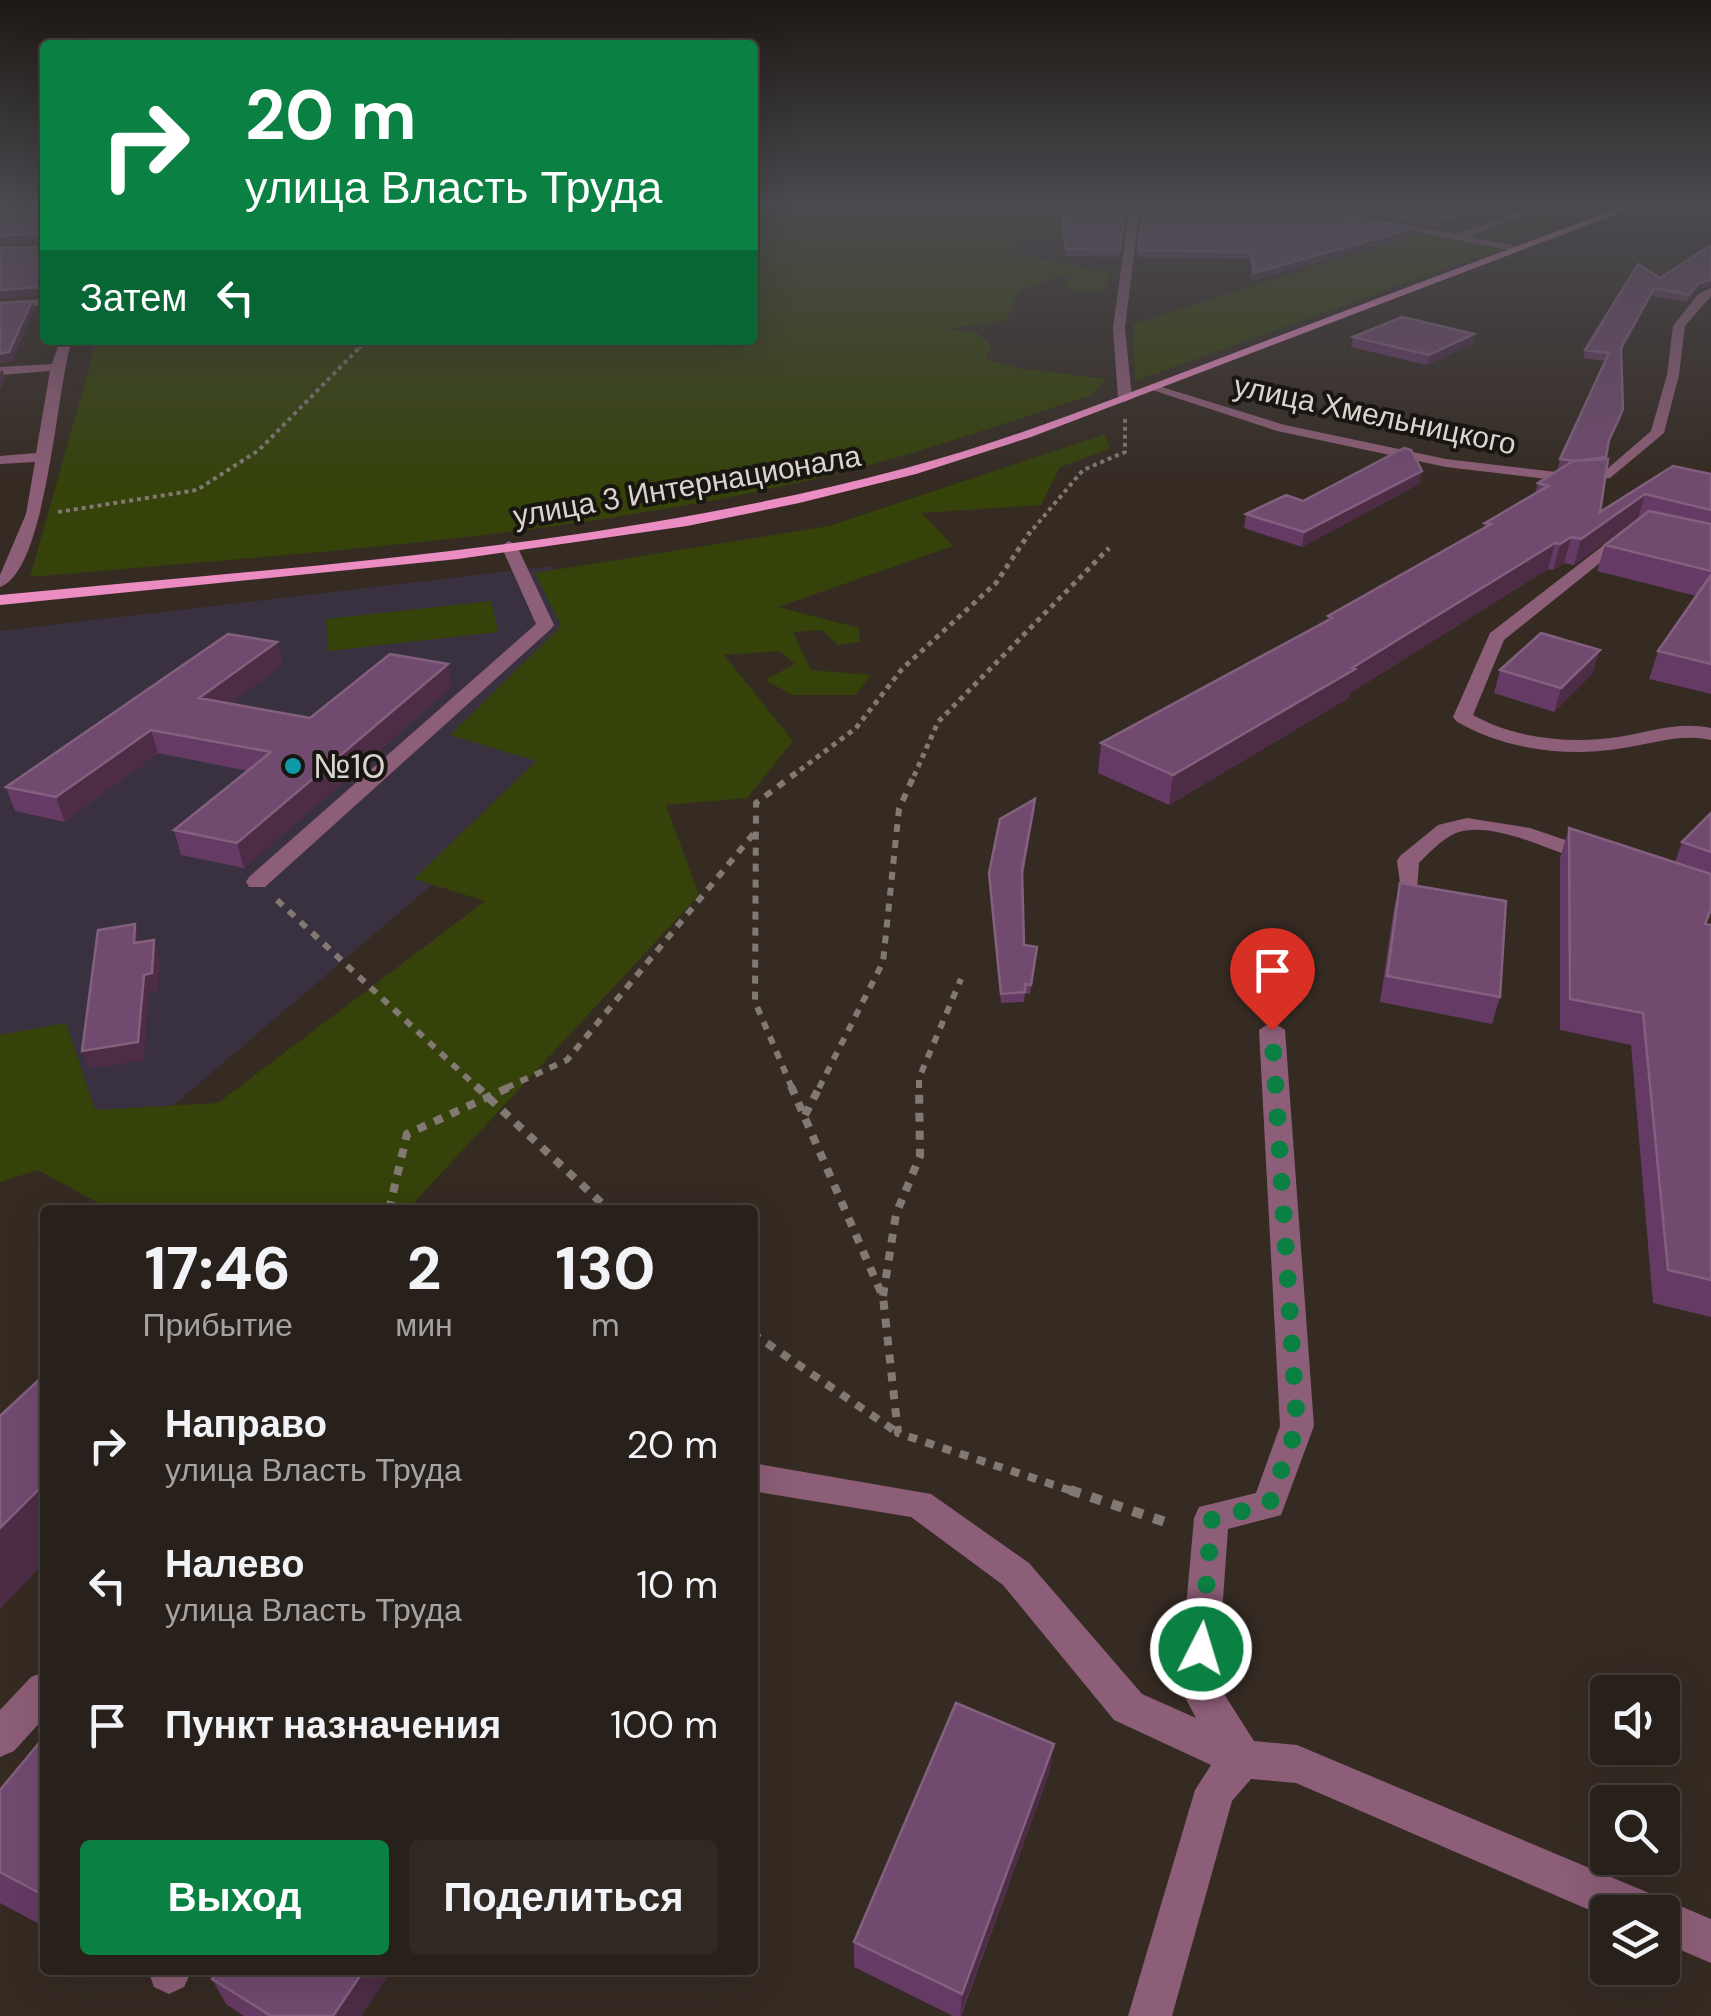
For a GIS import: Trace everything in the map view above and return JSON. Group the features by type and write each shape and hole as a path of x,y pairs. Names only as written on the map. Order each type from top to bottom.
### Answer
{"main road":[{"name":"улица 3 Интернационала","path":"0,600 509,546 625,531 798,499 911,471 1125,398 1389,298"}],"street":[{"path":"1123,298 1119,328 1125,398"},
{"name":"улица Хмельницкого","path":"1152,388 1282,428 1446,463 1573,478 1610,474 1657,432 1672,376 1679,326 1700,298"},
{"path":"0,305 40,302"},
{"path":"0,582 9,576 34,514 56,367 64,345"},
{"path":"0,372 56,367"},
{"path":"0,460 41,457"},
{"path":"1636,527 1496,637 1462,717 1490,734 1539,741 1615,744 1692,728 1711,734"},
{"path":"258,882 545,625 509,546"},
{"path":"1409,884 1408,862 1433,838 1455,826 1494,828 1535,837 1623,867"},
{"path":"1243,1759 1198,1686 1212,1518 1269,1505 1297,1426 1272,1030"},
{"path":"758,1477 919,1504 1016,1574 1128,1707 1243,1759 1297,1764 1604,1895"},
{"path":"0,1738 40,1695"},
{"path":"1150,2016 1216,1790 1243,1759"},
{"path":"1680,1928 1711,1941"}],"path":[{"path":"34,514 197,490 259,450 361,345"},
{"path":"883,1297 755,1002 756,803 856,728 902,669 996,583 1022,542 1083,470 1125,452 1125,398"},
{"path":"804,1116 883,962 899,809 938,722 1108,548"},
{"path":"390,1205 407,1134 567,1060 756,831"},
{"path":"258,882 604,1205"},
{"path":"898,1434 883,1297 896,1214 920,1156 919,1078 961,979"},
{"path":"758,1337 898,1434 1210,1537"}],"shaded area":[{"path":"553,566 585,631 578,760 127,1145 0,1078 0,631"}],"green space":[{"path":"758,298 1015,298 1006,320 947,329 977,333 991,345 986,359 1017,368 1106,379 1092,395 963,437 832,475 733,496 534,529 433,541 30,577 96,345 758,345"},
{"path":"1215,298 1364,298 1135,381 1133,324"},
{"path":"1105,434 1110,449 1060,467 1041,505 922,513 953,546 778,607 859,628 860,642 838,645 822,630 793,632 811,670 871,675 855,695 792,695 765,680 795,664 779,651 724,655 793,741 747,798 666,805 699,895 412,1205 102,1205 38,1170 0,1182 0,1035 66,1023 95,1110 218,1103 485,901 414,879 536,761 450,735 561,626 535,573 829,526"},
{"path":"491,601 498,632 328,651 326,619"}],"building":[{"path":"1617,298 1648,298 1621,348 1623,409 1606,457 1560,459 1609,353 1585,350"},
{"path":"32,301 9,352 0,354 0,303"},
{"path":"1402,317 1474,334 1429,355 1353,337"},
{"path":"1404,448 1411,450 1422,471 1304,532 1246,514 1286,495 1303,501"},
{"path":"1608,459 1600,512 1673,466 1711,474 1711,510 1645,494 1581,539 1571,537 1555,543 1352,668 1355,669 1173,775 1101,743 1332,618 1328,616 1491,524 1485,523 1548,486 1538,483 1573,461"},
{"path":"1649,511 1711,524 1711,571 1605,545"},
{"path":"1711,575 1711,664 1658,651"},
{"path":"1541,633 1600,650 1561,688 1500,670"},
{"path":"228,634 277,642 199,698 310,718 390,654 448,664 237,843 174,830 271,752 151,730 56,797 6,787"},
{"path":"1035,799 1022,871 1024,945 1037,947 1031,985 1025,984 1025,992 1001,994 989,873 1000,819"},
{"path":"1711,813 1711,852 1682,842"},
{"path":"1569,828 1711,874 1711,909 1705,924 1711,925 1711,1280 1668,1270 1643,1013 1570,999"},
{"path":"1400,883 1506,901 1500,997 1387,976"},
{"path":"135,924 134,943 154,940 152,973 144,975 138,1042 82,1051 98,930"},
{"path":"40,1379 40,1488 0,1528 0,1416"},
{"path":"956,1703 1054,1744 962,1994 854,1942"},
{"path":"40,1742 40,1893 0,1872 0,1790"},
{"path":"215,1975 361,1975 333,2016 271,2016 212,1979"}],"place":[{"name":"№10","path":"293,766"}],"route":[{"path":"1201,1649 1212,1518 1269,1505 1297,1426 1272,1030"}]}
